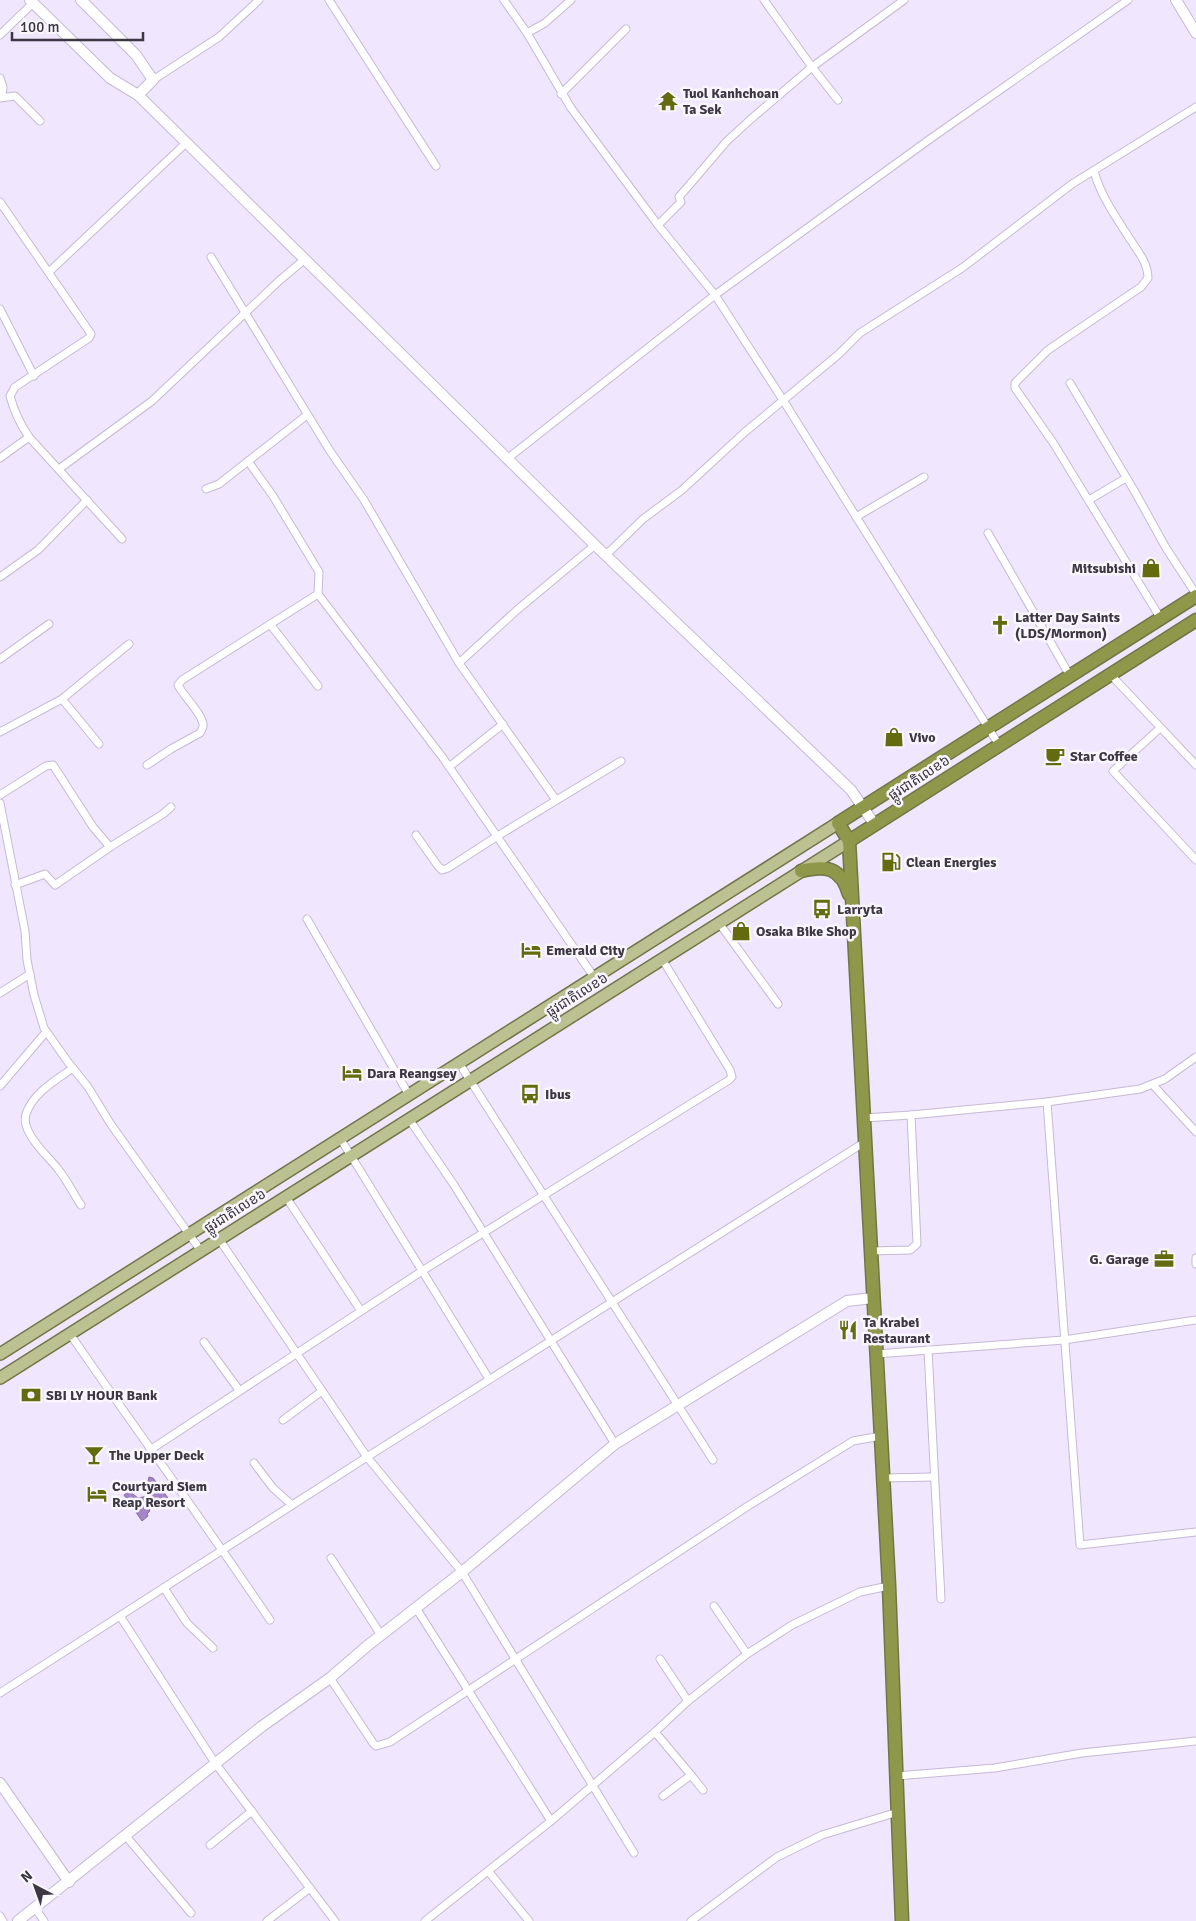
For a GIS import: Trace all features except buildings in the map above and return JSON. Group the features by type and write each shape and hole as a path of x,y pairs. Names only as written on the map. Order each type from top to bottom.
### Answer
{"highway":[{"name":"ផ្លូវជាតិលេខ៦","path":"838,823 1196,595"},
{"name":"ផ្លូវជាតិលេខ៦","path":"849,841 1196,620"},
{"path":"838,823 849,841 853,906 884,1478 902,1921"},
{"path":"801,871 818,867 830,869 846,884 853,906"}],"main road":[{"name":"ផ្លូវជាតិលេខ៦","path":"2,1349 188,1235 838,823"},
{"name":"ផ្លូវជាតិលេខ៦","path":"0,1378 849,841"}],"street":[{"path":"81,0 136,55 153,80"},
{"path":"138,95 153,80 219,37 259,0"},
{"path":"329,0 436,166"},
{"path":"504,0 527,33 561,94 658,225 715,296 783,400 999,745"},
{"path":"527,33 545,23 571,0"},
{"path":"764,0 838,100"},
{"path":"658,225 681,202 679,197 727,141 812,67 904,0"},
{"path":"507,459 715,296 930,139 1128,0"},
{"path":"1176,0 1196,33"},
{"path":"0,36 31,2 110,78 138,95 595,545 851,790 875,825"},
{"path":"561,94 626,29"},
{"path":"0,78 3,87 1,98 15,96 20,98 40,121"},
{"path":"606,555 643,520 682,490 745,432 839,354 860,333 962,268 1072,184 1196,108"},
{"path":"49,272 186,142"},
{"path":"1094,171 1097,184 1141,256 1148,272 1148,278 1141,286 1048,350 1015,383 1015,388 1054,444 1161,619"},
{"path":"0,202 87,328 90,336 34,376 15,387 10,396 18,419 29,437 122,540"},
{"path":"211,257 308,415 364,500 459,663 556,800"},
{"path":"59,469 152,402 245,313 306,259"},
{"path":"0,309 34,376"},
{"path":"1070,383 1166,548 1196,595"},
{"path":"206,489 219,484 308,415"},
{"path":"0,458 29,437"},
{"path":"248,461 273,496 319,572 318,594 449,767 594,977"},
{"path":"856,517 924,477"},
{"path":"1089,500 1126,478"},
{"path":"0,577 38,550 87,500"},
{"path":"988,533 1070,676"},
{"path":"459,663 595,545"},
{"path":"147,765 200,733 204,726 201,718 178,685 182,680 318,594"},
{"path":"0,659 49,624"},
{"path":"270,624 318,686"},
{"path":"0,732 62,699 129,644"},
{"path":"1110,674 1196,765"},
{"path":"62,699 100,744"},
{"path":"449,767 504,724"},
{"path":"1160,728 1113,771 1196,860"},
{"path":"416,835 442,870 448,868 496,836 621,762"},
{"path":"0,795 46,766 53,765 93,827 110,847"},
{"path":"0,803 25,931 34,995 46,1032 88,1087 110,1123 201,1251"},
{"path":"16,885 45,874 55,885 171,807"},
{"path":"307,919 409,1095"},
{"path":"719,923 778,1004"},
{"path":"150,1450 422,1270 729,1080 732,1077 730,1070 662,959"},
{"path":"0,994 30,974"},
{"path":"0,1086 46,1032"},
{"path":"864,1118 1047,1102 1140,1089 1165,1079 1196,1057"},
{"path":"458,1063 713,1460"},
{"path":"73,1068 43,1090 31,1104 25,1116 28,1129 35,1142 59,1170 81,1206"},
{"path":"1154,1084 1196,1132"},
{"path":"1047,1102 1080,1545 1196,1532"},
{"path":"871,1251 910,1250 917,1244 911,1115"},
{"path":"409,1119 454,1185 615,1444"},
{"path":"340,1138 489,1379"},
{"path":"0,1693 367,1456 865,1142"},
{"path":"286,1197 361,1311"},
{"path":"219,1239 367,1456 462,1572 516,1658 592,1787 634,1852"},
{"path":"1196,1258 1196,1264"},
{"path":"18,1921 261,1727 330,1678 381,1635 462,1572 615,1444 847,1301 873,1298"},
{"path":"876,1354 1064,1340 1196,1320"},
{"path":"70,1334 150,1450 223,1550 270,1620"},
{"path":"204,1342 239,1390"},
{"path":"928,1350 941,1598"},
{"path":"283,1420 322,1391"},
{"path":"330,1678 373,1743 376,1746 390,1742 748,1506 853,1441 881,1436"},
{"path":"254,1463 273,1488 292,1505"},
{"path":"884,1478 934,1477"},
{"path":"332,1558 381,1635"},
{"path":"425,1921 435,1918 551,1822 688,1701 747,1654 792,1625 851,1596 860,1592 889,1586"},
{"path":"164,1588 193,1630 213,1648"},
{"path":"714,1606 747,1654"},
{"path":"416,1608 551,1822"},
{"path":"120,1616 215,1763 335,1921"},
{"path":"660,1659 688,1701"},
{"path":"655,1732 703,1790"},
{"path":"896,1776 995,1768 1082,1753 1196,1742"},
{"path":"663,1796 691,1774"},
{"path":"0,1783 69,1882"},
{"path":"210,1845 252,1811"},
{"path":"690,1921 777,1857 822,1835 898,1812"},
{"path":"125,1836 191,1913"},
{"path":"489,1872 529,1921"},
{"path":"267,1921 310,1888"},
{"path":"35,1908 44,1921"},
{"path":"0,1916 3,1921"}],"shaded area":[{"path":"149,1477 153,1478 168,1498 165,1501 159,1499 149,1510 148,1516 142,1521 124,1495 129,1491 138,1498 148,1496 150,1490"}],"place":[{"name":"Tuol Kanhchoan Ta Sek","path":"668,101"},
{"name":"Mitsubishi","path":"1151,568"},
{"name":"Latter Day Saints (LDS/Mormon)","path":"1000,625"},
{"name":"Vivo","path":"894,737"},
{"name":"Star Coffee","path":"1055,756"},
{"name":"Clean Energies","path":"891,862"},
{"name":"Larryta","path":"822,909"},
{"name":"Osaka Bike Shop","path":"741,931"},
{"name":"Emerald City","path":"531,950"},
{"name":"Dara Reangsey","path":"352,1073"},
{"name":"Ibus","path":"530,1094"},
{"name":"G. Garage","path":"1164,1259"},
{"name":"Ta Krabei Restaurant","path":"848,1330"},
{"name":"SBI LY HOUR Bank","path":"31,1395"},
{"name":"The Upper Deck","path":"94,1455"},
{"name":"Courtyard Siem Reap Resort","path":"97,1494"}]}
